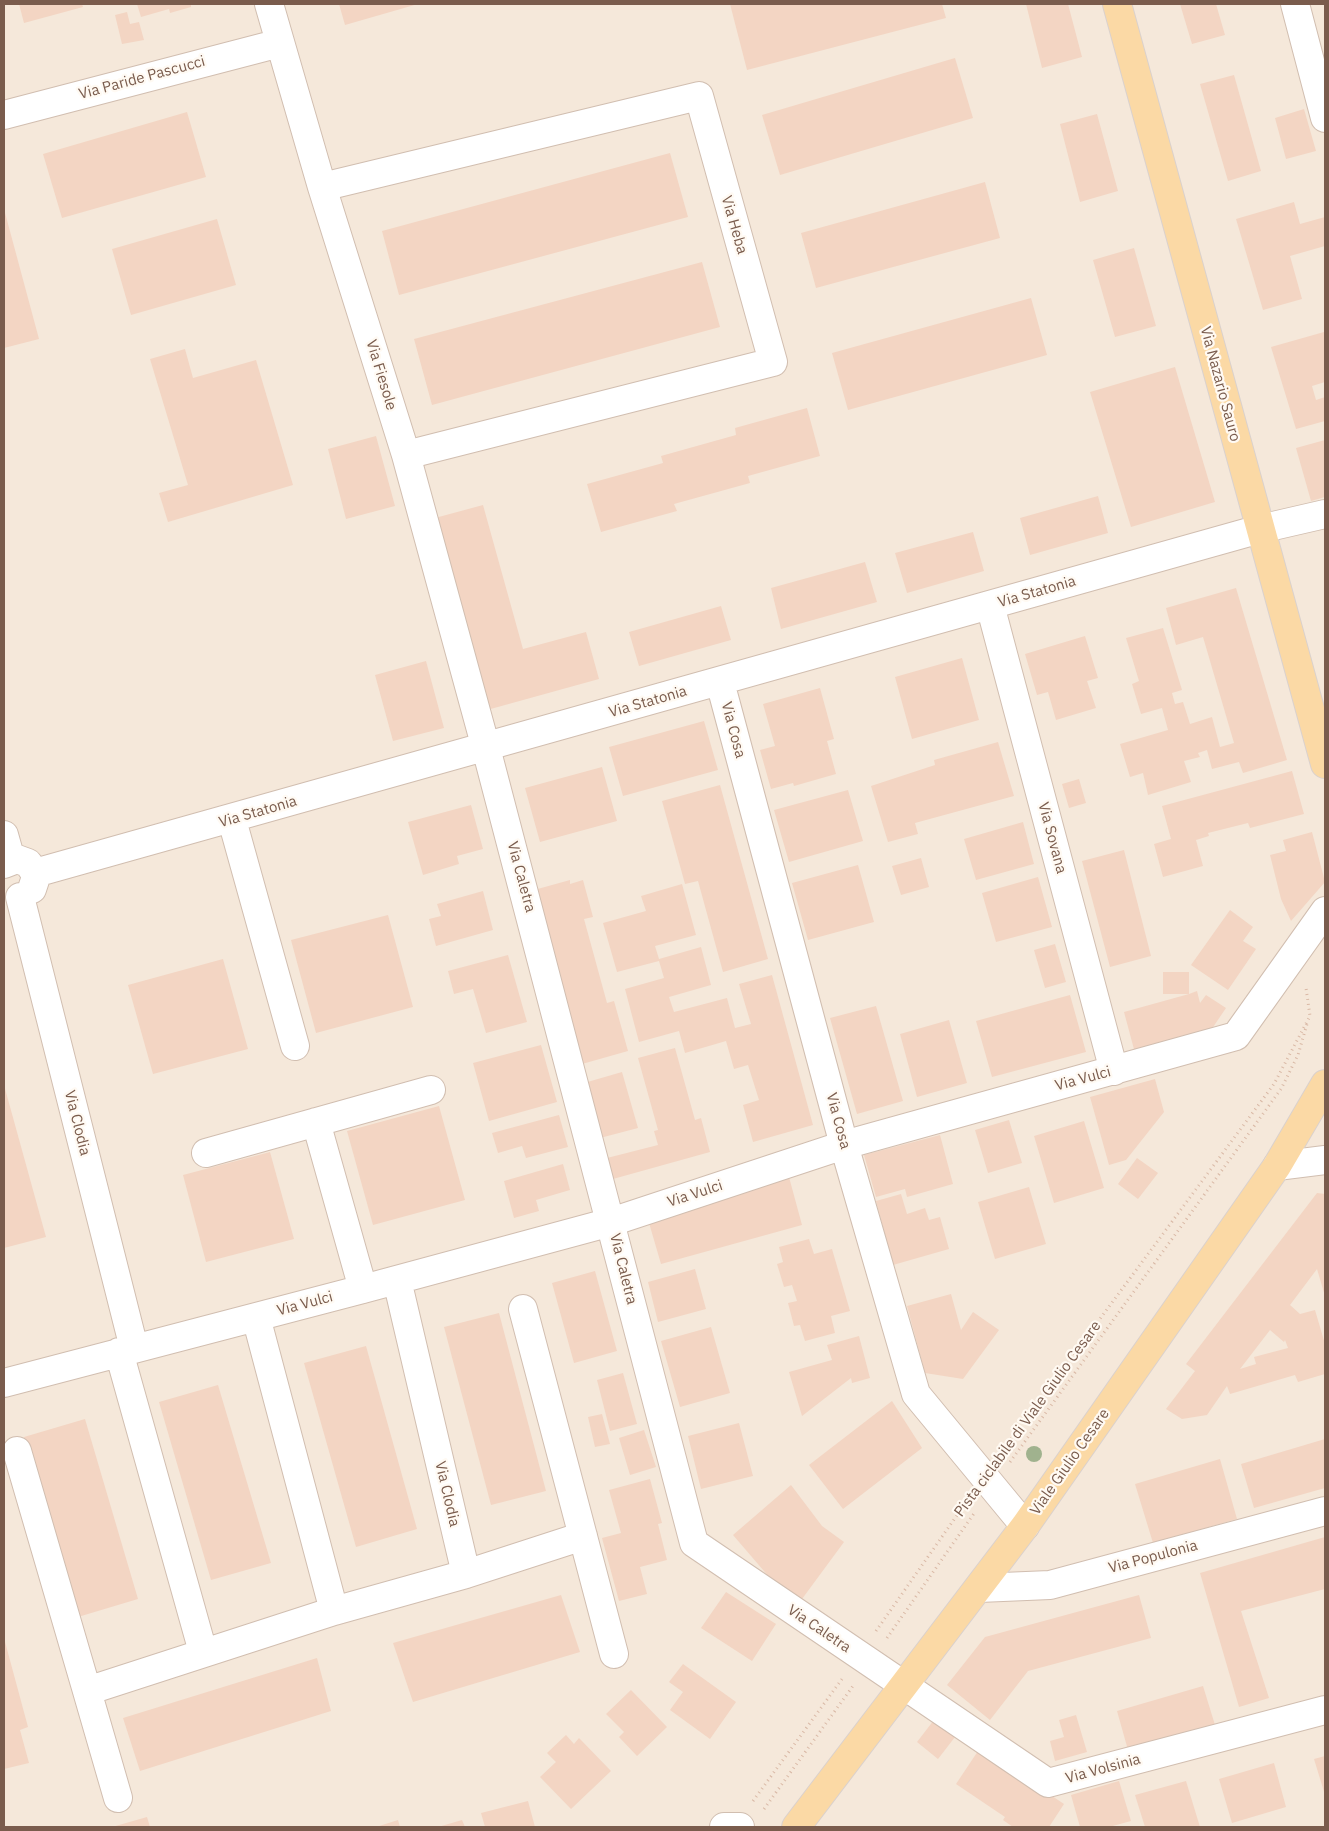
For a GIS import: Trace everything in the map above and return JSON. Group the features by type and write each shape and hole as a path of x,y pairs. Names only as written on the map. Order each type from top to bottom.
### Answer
{"main road":[{"name":"Via Nazario Sauro","path":"1117,4 1325,764"},
{"name":"Viale Giulio Cesare","path":"796,1827 1026,1526 1276,1166 1325,1084"}],"street":[{"name":"Via Fiesole","path":"269,4 322,187 406,454 486,748"},
{"path":"1295,4 1325,118"},
{"name":"Via Paride Pascucci","path":"4,115 280,43"},
{"name":"Via Heba","path":"322,187 699,96 773,362 406,454"},
{"name":"Via Statonia","path":"35,873 232,820 1260,529 1325,514"},
{"name":"Via Sovana","path":"990,605 1114,1071"},
{"name":"Via Cosa","path":"720,682 844,1145 916,1394 1026,1526"},
{"name":"Via Caletra","path":"486,748 694,1543 905,1686"},
{"path":"232,820 295,1046"},
{"path":"6,853 28,863 35,873 36,880 31,891 12,895"},
{"name":"Via Clodia","path":"12,895 203,1652"},
{"name":"Via Vulci","path":"4,1383 611,1222 844,1145 1236,1036 1325,911"},
{"path":"206,1154 431,1090"},
{"path":"316,1122 363,1289"},
{"path":"1276,1166 1325,1160"},
{"name":"Via Clodia","path":"397,1280 466,1574"},
{"path":"523,1309 614,1654"},
{"path":"256,1317 334,1611"},
{"path":"17,1451 118,1798"},
{"name":"Via Populonia","path":"979,1588 1050,1585 1325,1511"},
{"path":"87,1691 334,1611 466,1574 583,1536"},
{"name":"Via Volsinia","path":"905,1686 1048,1783 1325,1710"}],"path":[{"path":"733,1827 864,1660 988,1481 1274,1084 1310,1016 1301,945"},
{"name":"Pista ciclabile di Viale Giulio Cesare","path":"762,1812 988,1481 1281,1089 1298,1055 1310,1016"}],"shaded area":[{"path":"4,4 1325,4 1325,1827 4,1827"}],"building":[{"path":"19,4 82,4 83,7 24,23"},
{"path":"137,4 191,4 191,7 170,13 169,9 141,17"},
{"path":"339,4 418,4 345,25"},
{"path":"730,4 942,4 946,18 747,70"},
{"path":"1026,4 1068,4 1082,57 1042,68"},
{"path":"1180,4 1216,4 1225,35 1192,44"},
{"path":"127,12 130,24 139,22 144,40 122,44 115,15"},
{"path":"955,58 973,118 780,175 762,115"},
{"path":"1234,75 1261,171 1228,181 1200,84"},
{"path":"1304,109 1316,151 1286,159 1275,118"},
{"path":"187,112 206,177 62,218 43,154"},
{"path":"1097,114 1118,191 1080,202 1060,124"},
{"path":"670,153 688,217 399,295 382,231"},
{"path":"985,182 1000,238 816,288 801,233"},
{"path":"1294,202 1300,224 1325,217 1325,246 1290,256 1302,299 1263,310 1236,219"},
{"path":"4,209 39,339 4,348"},
{"path":"217,219 236,285 131,315 112,249"},
{"path":"1134,248 1156,326 1115,337 1093,260"},
{"path":"702,262 720,327 432,405 414,339"},
{"path":"1031,298 1047,355 848,410 832,353"},
{"path":"1324,332 1325,382 1312,386 1316,400 1325,397 1325,421 1296,429 1271,347"},
{"path":"185,349 193,378 256,360 293,485 168,522 159,493 188,485 150,359"},
{"path":"1175,367 1215,502 1131,527 1090,392"},
{"path":"807,408 820,456 748,476 750,483 674,504 677,511 601,532 587,484 663,463 661,456 736,435 735,428"},
{"path":"376,436 395,506 346,519 328,449"},
{"path":"1325,440 1325,497 1311,501 1296,448"},
{"path":"1098,496 1108,533 1030,555 1020,518"},
{"path":"483,505 523,649 586,632 599,679 487,710 435,518"},
{"path":"973,532 984,571 907,593 895,553"},
{"path":"865,562 877,602 781,629 771,588"},
{"path":"1236,588 1287,760 1243,773 1239,762 1212,769 1207,750 1198,753 1200,757 1184,761 1191,782 1148,795 1143,773 1130,777 1120,744 1168,730 1162,708 1141,714 1132,684 1139,681 1126,638 1163,628 1182,690 1172,693 1175,704 1183,702 1190,724 1212,717 1220,747 1234,743 1203,637 1176,645 1166,608"},
{"path":"721,606 731,640 639,666 629,632"},
{"path":"1085,636 1098,678 1087,681 1096,708 1056,720 1048,692 1037,695 1025,654"},
{"path":"962,658 979,720 912,739 895,677"},
{"path":"426,661 444,728 393,741 375,675"},
{"path":"820,688 834,739 827,741 836,774 794,786 793,783 771,789 760,750 775,746 763,704"},
{"path":"704,721 718,770 623,796 609,747"},
{"path":"998,742 1014,796 915,823 918,834 888,842 871,786 935,765 934,760"},
{"path":"602,767 617,821 540,842 525,788"},
{"path":"1292,771 1304,814 1250,828 1248,823 1208,833 1209,836 1196,840 1203,866 1163,877 1154,844 1171,839 1162,806"},
{"path":"1079,779 1086,803 1069,808 1062,784"},
{"path":"720,785 768,959 723,972 698,881 685,884 662,801"},
{"path":"848,790 863,841 789,862 774,810"},
{"path":"471,805 483,849 457,856 459,864 423,875 408,822"},
{"path":"1023,822 1034,864 976,880 964,839"},
{"path":"1312,832 1325,882 1291,921 1281,899 1270,855 1286,851 1283,840"},
{"path":"1124,850 1151,956 1110,967 1082,861"},
{"path":"921,858 929,887 901,895 892,866"},
{"path":"858,865 874,922 808,940 792,883"},
{"path":"1038,877 1052,927 996,942 982,893"},
{"path":"570,880 570,884 583,880 593,917 584,919 607,1003 614,1001 628,1051 582,1064 534,890"},
{"path":"682,884 696,935 655,946 659,959 701,947 711,985 669,997 674,1012 727,998 735,1028 751,1024 739,984 772,975 813,1125 753,1142 743,1105 759,1100 748,1065 734,1069 726,1041 685,1053 679,1031 639,1042 625,989 664,978 659,961 617,972 603,923 646,911 641,896"},
{"path":"483,891 493,930 436,946 429,919 441,916 437,904"},
{"path":"1230,910 1253,927 1243,941 1256,949 1228,990 1191,965"},
{"path":"388,915 413,1007 316,1033 291,940"},
{"path":"1055,944 1066,982 1045,988 1034,950"},
{"path":"508,955 527,1022 486,1033 473,989 454,994 448,971"},
{"path":"223,959 248,1049 153,1074 128,985"},
{"path":"1163,972 1189,972 1189,994 1163,994"},
{"path":"1197,991 1200,1003 1206,995 1226,1008 1209,1033 1135,1053 1124,1012"},
{"path":"1070,995 1086,1052 992,1077 976,1021"},
{"path":"876,1006 903,1101 857,1114 830,1018"},
{"path":"949,1020 967,1083 917,1097 900,1034"},
{"path":"541,1045 557,1102 489,1121 473,1063"},
{"path":"675,1048 695,1120 701,1118 710,1152 613,1179 607,1158 658,1145 654,1131 658,1130 638,1058"},
{"path":"622,1072 638,1128 600,1138 584,1083"},
{"path":"1155,1079 1164,1112 1126,1160 1109,1165 1090,1097"},
{"path":"4,1085 46,1237 4,1248"},
{"path":"439,1106 465,1200 373,1225 347,1131"},
{"path":"559,1115 568,1147 526,1158 522,1146 498,1153 492,1133"},
{"path":"1009,1120 1022,1163 988,1173 975,1130"},
{"path":"1084,1121 1104,1188 1054,1203 1034,1136"},
{"path":"940,1135 953,1184 907,1197 905,1189 876,1197 864,1155"},
{"path":"270,1152 294,1239 206,1262 183,1175"},
{"path":"1137,1158 1158,1173 1138,1199 1118,1184"},
{"path":"563,1164 570,1190 536,1200 539,1211 514,1218 504,1181"},
{"path":"789,1177 802,1225 661,1264 647,1216"},
{"path":"1029,1187 1046,1244 995,1259 978,1202"},
{"path":"1317,1193 1325,1194 1325,1296 1317,1269 1290,1305 1300,1314 1315,1310 1325,1344 1325,1374 1298,1382 1295,1375 1230,1394 1227,1386 1207,1415 1182,1419 1166,1409 1195,1371 1186,1364","holes":["1270,1330 1284,1342 1285,1340 1288,1348 1254,1357 1256,1364 1240,1369"]},
{"path":"901,1194 907,1214 925,1208 929,1220 940,1217 949,1249 893,1265 876,1201"},
{"path":"809,1239 814,1254 832,1249 850,1311 831,1316 835,1333 805,1341 800,1325 794,1326 788,1303 797,1301 792,1285 784,1287 777,1264 783,1262 779,1247"},
{"path":"695,1269 706,1309 658,1322 648,1282"},
{"path":"595,1271 617,1351 574,1363 552,1283"},
{"path":"951,1294 961,1330 973,1312 999,1330 963,1379 925,1373 907,1306"},
{"path":"499,1313 546,1491 491,1505 444,1327"},
{"path":"711,1327 730,1393 680,1407 661,1341"},
{"path":"859,1336 870,1378 852,1383 851,1378 802,1416 789,1372 832,1360 827,1345"},
{"path":"366,1346 417,1529 356,1547 304,1363"},
{"path":"623,1373 637,1424 610,1431 597,1380"},
{"path":"218,1385 271,1563 211,1580 159,1402"},
{"path":"892,1401 922,1448 843,1509 809,1465"},
{"path":"602,1414 610,1444 595,1447 588,1417"},
{"path":"85,1419 138,1599 78,1617 24,1437"},
{"path":"739,1423 753,1476 701,1489 688,1436"},
{"path":"644,1430 656,1467 630,1475 619,1438"},
{"path":"1325,1439 1325,1488 1254,1508 1241,1464"},
{"path":"1220,1459 1237,1519 1153,1543 1135,1484"},
{"path":"650,1479 662,1523 658,1524 667,1560 640,1567 647,1594 619,1601 602,1538 621,1533 609,1490"},
{"path":"791,1485 822,1526 844,1542 802,1599 770,1578 733,1535"},
{"path":"1325,1537 1325,1589 1241,1611 1269,1698 1239,1707 1200,1573"},
{"path":"726,1592 776,1624 752,1661 701,1628"},
{"path":"561,1595 580,1652 413,1702 393,1643"},
{"path":"1139,1595 1151,1638 1028,1671 990,1720 947,1685 985,1637"},
{"path":"4,1638 28,1727 20,1730 29,1763 4,1769"},
{"path":"317,1658 331,1711 140,1771 123,1718"},
{"path":"683,1664 736,1702 710,1739 670,1710 683,1692 669,1682"},
{"path":"1203,1686 1215,1725 1128,1750 1117,1711"},
{"path":"631,1690 667,1727 637,1756 619,1737 624,1732 606,1714"},
{"path":"1076,1715 1087,1752 1055,1761 1050,1741 1064,1737 1059,1720"},
{"path":"934,1720 955,1737 938,1759 917,1742"},
{"path":"566,1735 574,1744 579,1738 611,1771 571,1809 540,1777 556,1762 547,1753"},
{"path":"980,1748 1064,1804 1049,1827 1013,1827 1003,1820 1005,1817 956,1784"},
{"path":"1325,1756 1325,1795 1314,1759"},
{"path":"1274,1763 1286,1807 1232,1823 1219,1779"},
{"path":"1119,1781 1131,1821 1109,1827 1080,1827 1071,1795"},
{"path":"1186,1781 1200,1827 1145,1827 1135,1795"},
{"path":"528,1801 535,1827 485,1827 481,1813"},
{"path":"147,1817 150,1827 112,1827"},
{"path":"398,1820 400,1827 376,1827"},
{"path":"462,1820 465,1827 438,1827"}]}
